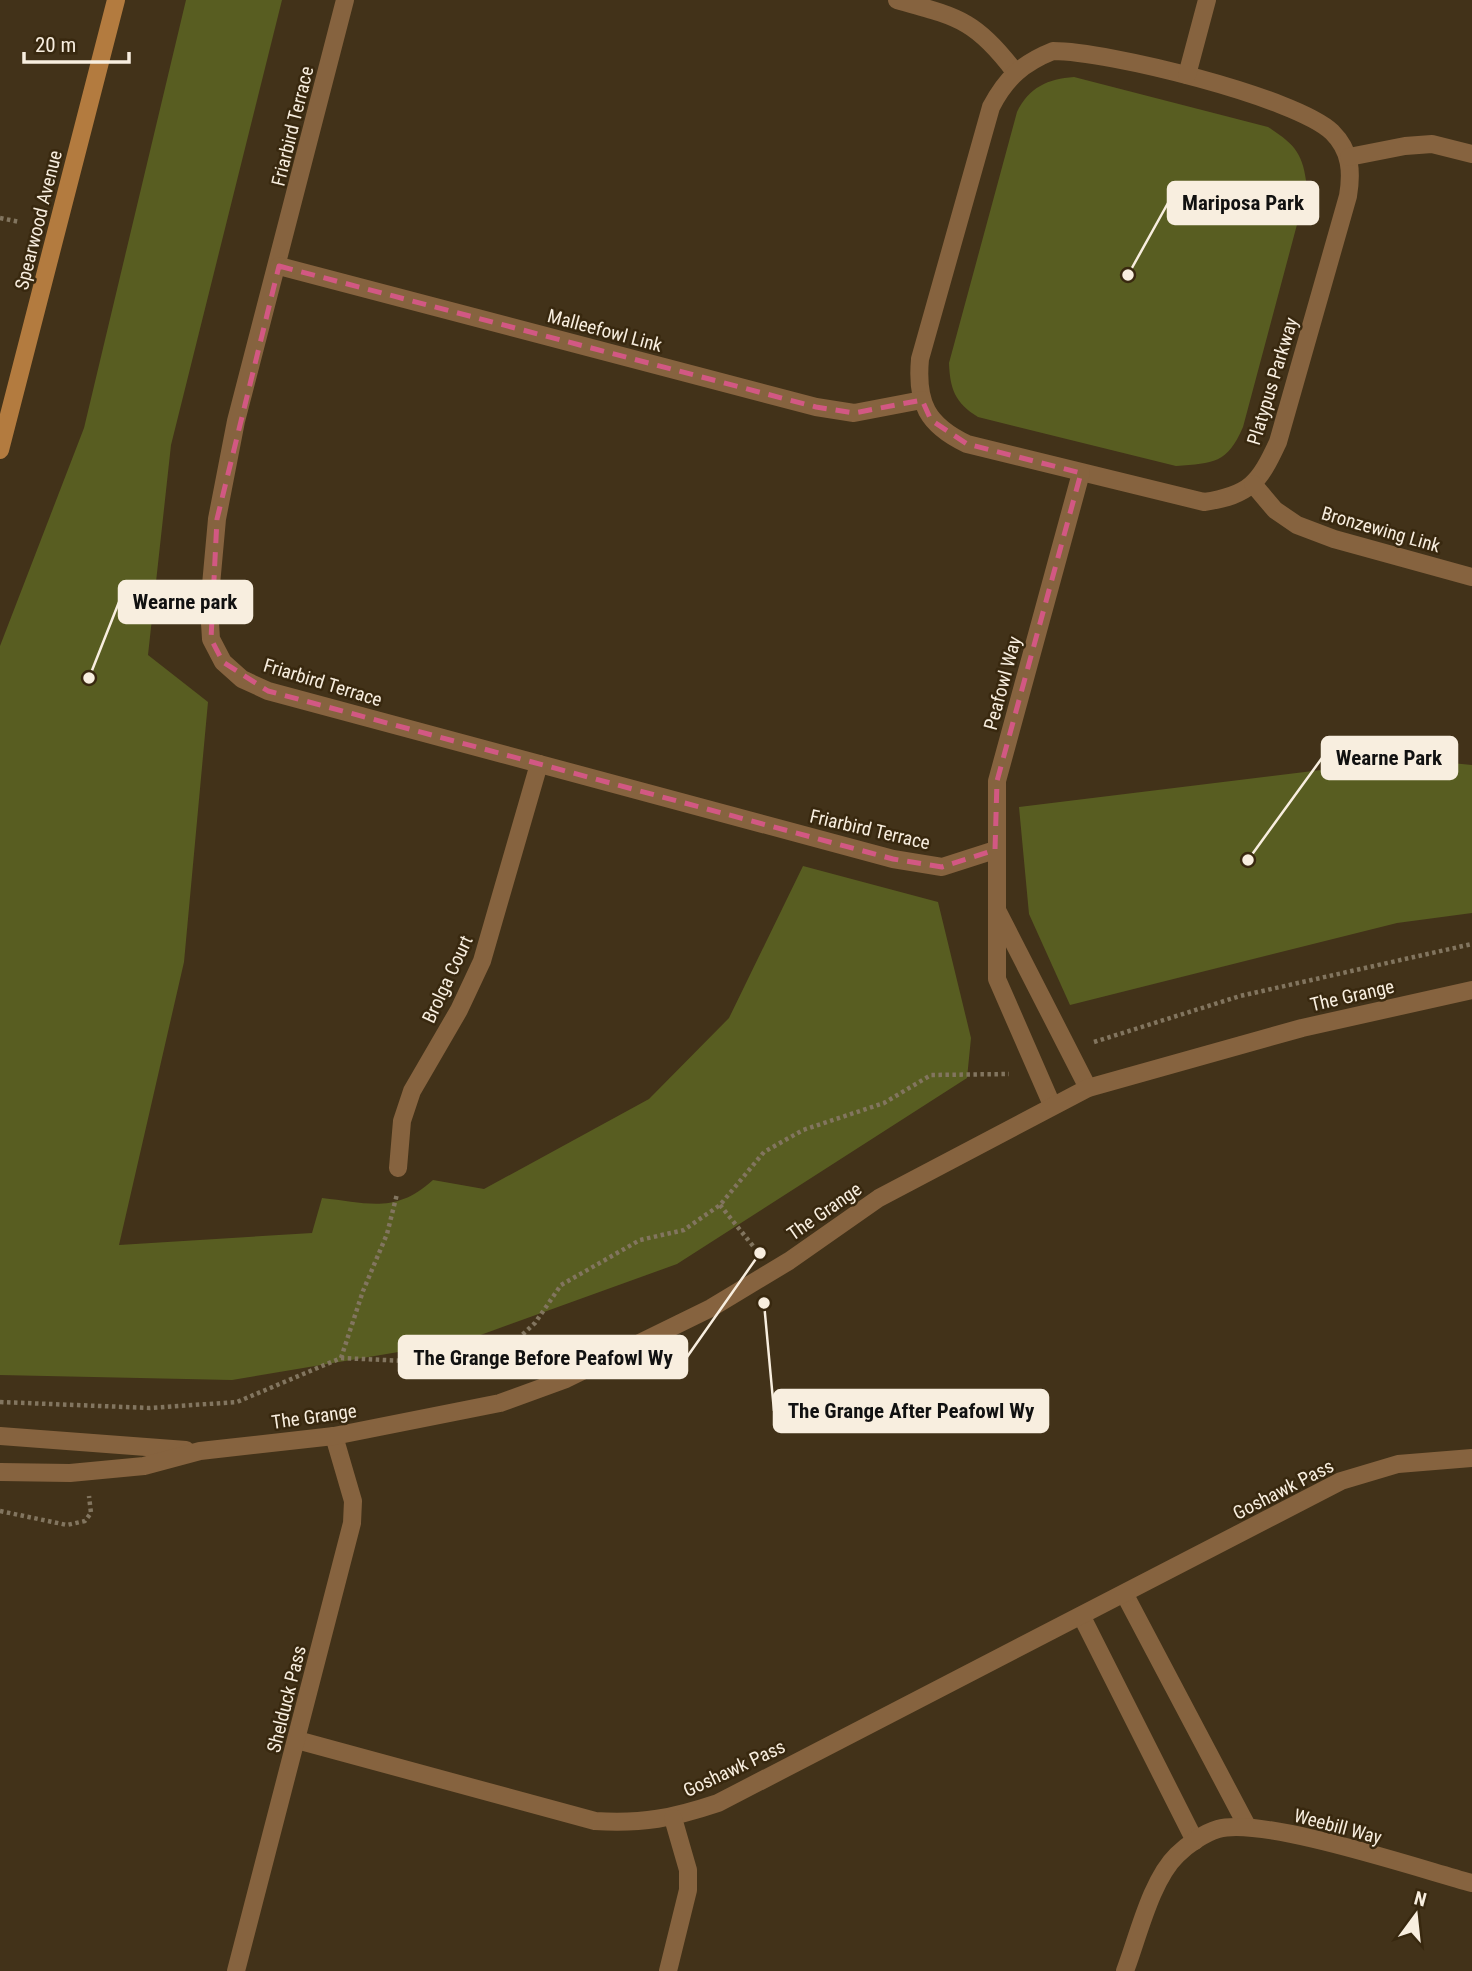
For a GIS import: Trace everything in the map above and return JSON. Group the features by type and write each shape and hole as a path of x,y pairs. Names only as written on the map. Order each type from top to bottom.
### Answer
{"main road":[{"name":"Spearwood Avenue","path":"0,450 116,0"}],"street":[{"name":"Friarbird Terrace","path":"345,0 279,265 236,421 217,519 209,607 211,639 223,662 242,679 268,691 893,859 942,867 995,850"},
{"path":"897,0 944,13 968,24 990,39 1015,72"},
{"path":"1187,75 1207,0"},
{"name":"Platypus Parkway","path":"1053,51 1076,51 1187,75 1314,117 1334,134 1349,157 1351,177 1348,196 1278,442 1266,468 1253,484 1233,498 1204,502 967,444 947,435 931,420 922,400 918,381 920,359 991,107 1015,72 1032,59 1053,51"},
{"path":"1349,157 1405,145 1432,144 1472,154"},
{"name":"Malleefowl Link","path":"279,265 816,407 854,413 922,400"},
{"name":"Peafowl Way","path":"1052,1105 997,979 997,781 1081,472"},
{"name":"Bronzewing Link","path":"1253,484 1275,510 1297,525 1334,539 1472,577"},
{"name":"Brolga Court","path":"398,1168 402,1121 412,1091 459,1010 482,961 539,764"},
{"name":"Peafowl Way","path":"997,910 1088,1088"},
{"name":"The Grange","path":"0,1472 71,1473 144,1466 200,1451 334,1436 500,1403 566,1379 711,1308 789,1261 879,1198 1088,1088 1301,1028 1472,990"},
{"name":"The Grange","path":"0,1436 200,1451"},
{"name":"Shelduck Pass","path":"236,1971 352,1523 353,1501 334,1436"},
{"name":"Goshawk Pass","path":"297,1740 595,1821 635,1823 673,1818 718,1803 1341,1481 1398,1464 1472,1458"},
{"path":"1125,1595 1247,1826"},
{"path":"1082,1617 1195,1841 1176,1855 1157,1886 1125,1971"},
{"path":"668,1971 688,1890 688,1870 673,1818"},
{"name":"Weebill Way","path":"1195,1841 1217,1829 1247,1826 1290,1834 1472,1883"}],"path":[{"path":"0,218 20,222"},
{"path":"1092,1043 1240,996 1472,944"},
{"path":"0,1402 150,1408 237,1402 341,1358 450,1363 509,1347 536,1323 561,1285 640,1240 684,1230 720,1205 764,1152 803,1130 884,1103 931,1075 1010,1074"},
{"path":"341,1358 363,1291 387,1234 397,1199 398,1168"},
{"path":"720,1205 753,1246"},
{"path":"0,1510 67,1525 85,1521 91,1513 89,1493"}],"highlighted area":[{"path":"279,266 816,407 854,413 922,400 931,420 967,444 1081,473 997,781 995,850 942,867 893,859 268,691 223,662 211,639 217,519"}],"green space":[{"path":"186,0 282,0 171,445 148,655 208,702 184,962 119,1245 312,1233 322,1198 381,1204 394,1202 407,1198 433,1180 484,1189 649,1099 729,1018 803,866 938,902 971,1038 967,1078 677,1264 464,1341 232,1380 0,1375 0,646 84,428"},
{"path":"1074,77 1268,127 1292,145 1303,166 1307,187 1243,427 1225,455 1210,462 1176,466 978,417 959,401 955,394 949,363 1017,112 1033,90 1048,82"},
{"path":"1411,759 1472,765 1472,913 1397,923 1070,1005 1029,914 1019,807"}],"place":[{"name":"Mariposa Park","path":"1128,275"},
{"name":"Wearne park","path":"89,678"},
{"name":"Wearne Park","path":"1248,860"},
{"name":"The Grange Before Peafowl Wy","path":"760,1253"},
{"name":"The Grange After Peafowl Wy","path":"764,1303"}]}
